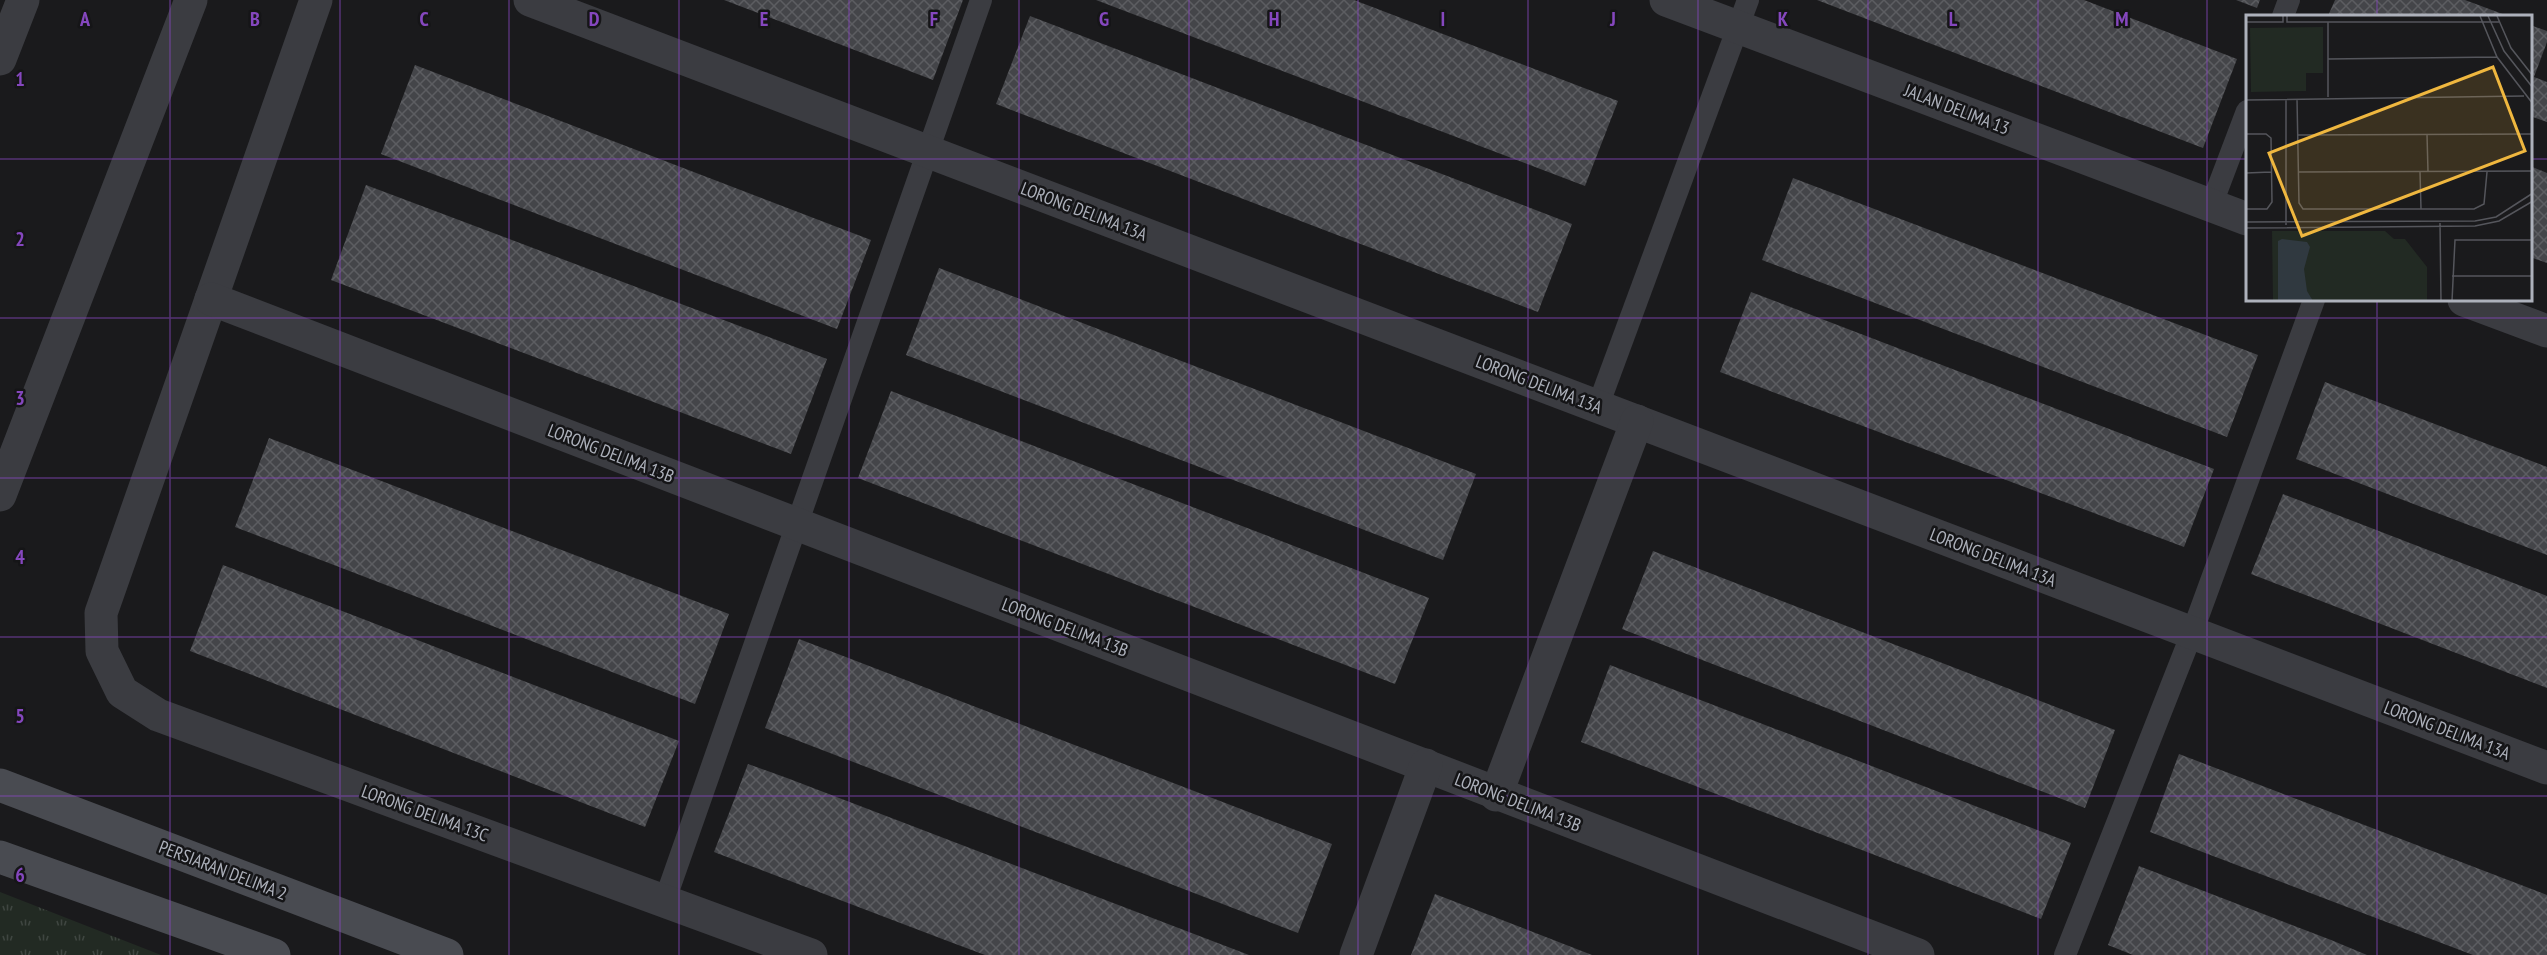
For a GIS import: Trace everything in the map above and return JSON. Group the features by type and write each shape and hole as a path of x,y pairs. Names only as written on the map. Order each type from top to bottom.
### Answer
{"street":[{"path":"0,59 23,0"},
{"path":"0,495 191,0"},
{"path":"211,299 316,0"},
{"name":"LORONG DELIMA 13A","path":"530,0 2547,768"},
{"name":"JALAN DELIMA 13","path":"1666,0 1744,13 2246,219"},
{"name":"LORONG DELIMA 13B","path":"211,299 1426,765 1496,795 1918,955"},
{"name":"LORONG DELIMA 13C","path":"211,299 101,613 102,651 122,692 158,715 811,955"},
{"path":"2469,302 2547,331"},
{"path":"1496,795 1636,421"},
{"path":"1356,955 1426,765"},
{"name":"PERSIARAN DELIMA 2","path":"0,785 447,955"},
{"path":"0,857 274,955"}],"lane":[{"path":"665,900 981,0"},
{"path":"2283,15 2289,0"},
{"path":"1598,406 1744,13"},
{"path":"2211,206 2246,114"},
{"path":"2065,955 2192,633 2313,302"}],"green space":[{"path":"0,892 161,955 0,955"}],"building":[{"path":"724,0 963,0 933,80"},
{"path":"1096,0 1354,0 1618,101 1585,186"},
{"path":"1817,0 2084,0 2237,59 2203,148"},
{"path":"2236,0 2260,0 2257,8"},
{"path":"2335,0 2465,0 2505,15 2328,15"},
{"path":"1030,16 1572,224 1538,312 996,104"},
{"path":"2532,26 2547,31 2547,42 2534,77 2547,82 2547,122 2532,117"},
{"path":"415,65 871,240 837,329 381,154"},
{"path":"2532,167 2547,173 2547,263 2532,258"},
{"path":"1793,178 2258,355 2227,437 1762,260"},
{"path":"366,185 827,359 791,454 331,280"},
{"path":"939,268 1476,474 1443,560 906,355"},
{"path":"1751,292 2214,469 2184,547 1720,372"},
{"path":"2325,382 2547,467 2547,555 2296,459"},
{"path":"891,391 1429,598 1395,684 858,478"},
{"path":"269,438 729,614 695,704 235,527"},
{"path":"2283,494 2547,596 2547,688 2251,574"},
{"path":"1653,551 2115,730 2085,808 1622,629"},
{"path":"223,565 679,741 645,827 190,651"},
{"path":"799,639 1332,844 1298,933 765,728"},
{"path":"1610,665 2071,843 2041,919 1581,742"},
{"path":"2179,754 2547,895 2547,955 2473,955 2150,832"},
{"path":"748,764 1249,955 985,955 714,852"},
{"path":"2139,866 2367,955 2133,955 2108,945"},
{"path":"1435,894 1592,955 1411,955"}]}
